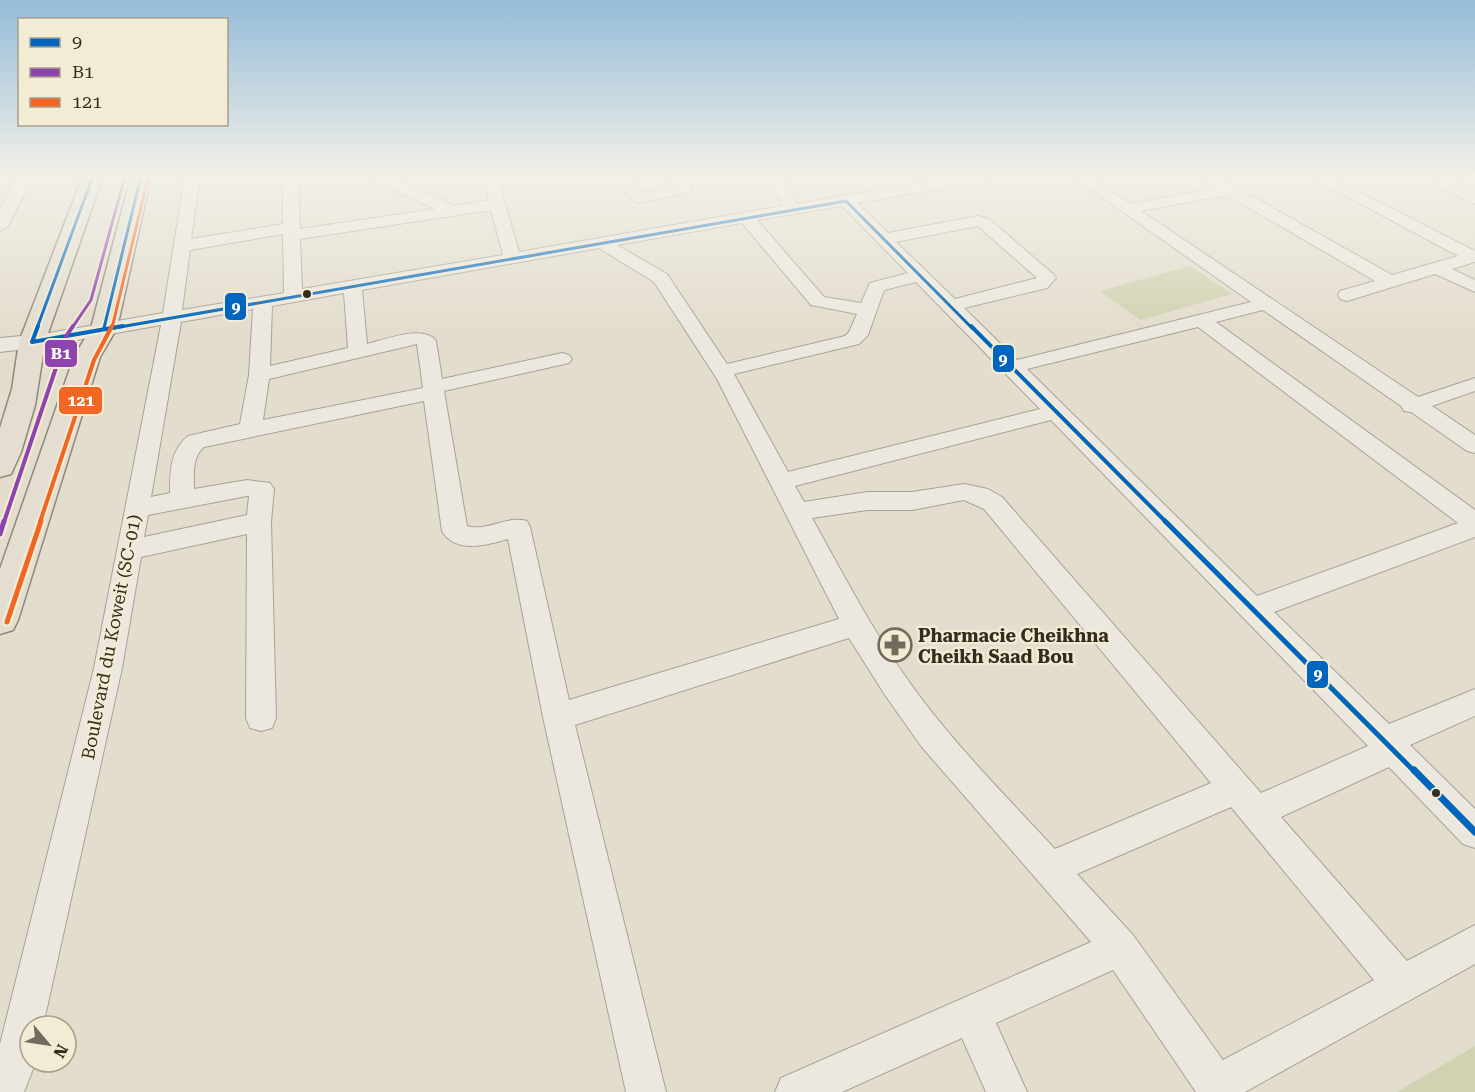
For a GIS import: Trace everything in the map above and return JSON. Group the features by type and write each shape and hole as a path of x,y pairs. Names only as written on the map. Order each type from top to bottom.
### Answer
{"main road":[{"path":"0,467 9,445 30,368 32,342 74,227"},
{"path":"0,620 87,357 104,328 129,227"}],"street":[{"name":"Boulevard du Koweit (SC-01)","path":"4,1092 15,1064 108,668 172,316 184,227"},
{"path":"292,227 293,296"},
{"path":"181,246 325,227"},
{"path":"503,227 512,257"},
{"path":"0,345 32,342 262,300 694,227"},
{"path":"754,227 818,301 867,310"},
{"path":"872,227 1475,832"},
{"path":"884,239 947,227"},
{"path":"951,305 1041,284 1047,278 989,227"},
{"path":"1154,227 1412,406 1475,446"},
{"path":"1294,227 1391,282"},
{"path":"1417,227 1474,256"},
{"path":"602,243 661,279 723,371 856,625 895,686 932,736 1120,948 1218,1089 1475,943"},
{"path":"1347,295 1474,256"},
{"path":"1437,268 1475,287"},
{"path":"723,371 852,340 858,335 874,290 880,284 922,275"},
{"path":"352,285 358,351"},
{"path":"253,428 251,428 259,375 262,300"},
{"path":"1012,367 1265,304"},
{"path":"1201,320 1475,523"},
{"path":"259,375 358,351 423,338 426,341 455,531 462,536 472,538 518,528 558,717 646,1092"},
{"path":"182,500 184,454 196,441 562,360"},
{"path":"1412,406 1475,384"},
{"path":"780,482 1056,412"},
{"path":"137,508 257,487 261,489 259,522 261,718"},
{"path":"796,512 867,501 912,501 964,492 979,495 993,502 1402,985"},
{"path":"129,550 259,522"},
{"path":"1251,609 1475,527"},
{"path":"558,717 856,625"},
{"path":"1050,868 1245,800 1389,746 1475,702"},
{"path":"795,1092 972,1016 1120,948"},
{"path":"972,1016 1007,1092"}],"green space":[{"path":"1190,266 1232,294 1140,320 1100,291"},
{"path":"1475,1046 1475,1092 1397,1092"}],"transit line":[{"name":"9","path":"32,342 74,227"},
{"name":"B1","path":"0,534 67,335 91,300 111,227"},
{"name":"9","path":"104,328 129,227"},
{"name":"121","path":"7,622 94,360 111,330 136,227"},
{"name":"9","path":"32,342 696,227"},
{"name":"9","path":"872,227 1475,832"}],"place":[{"name":"Pharmacie Cheikhna Cheikh Saad Bou","path":"895,645"}]}
